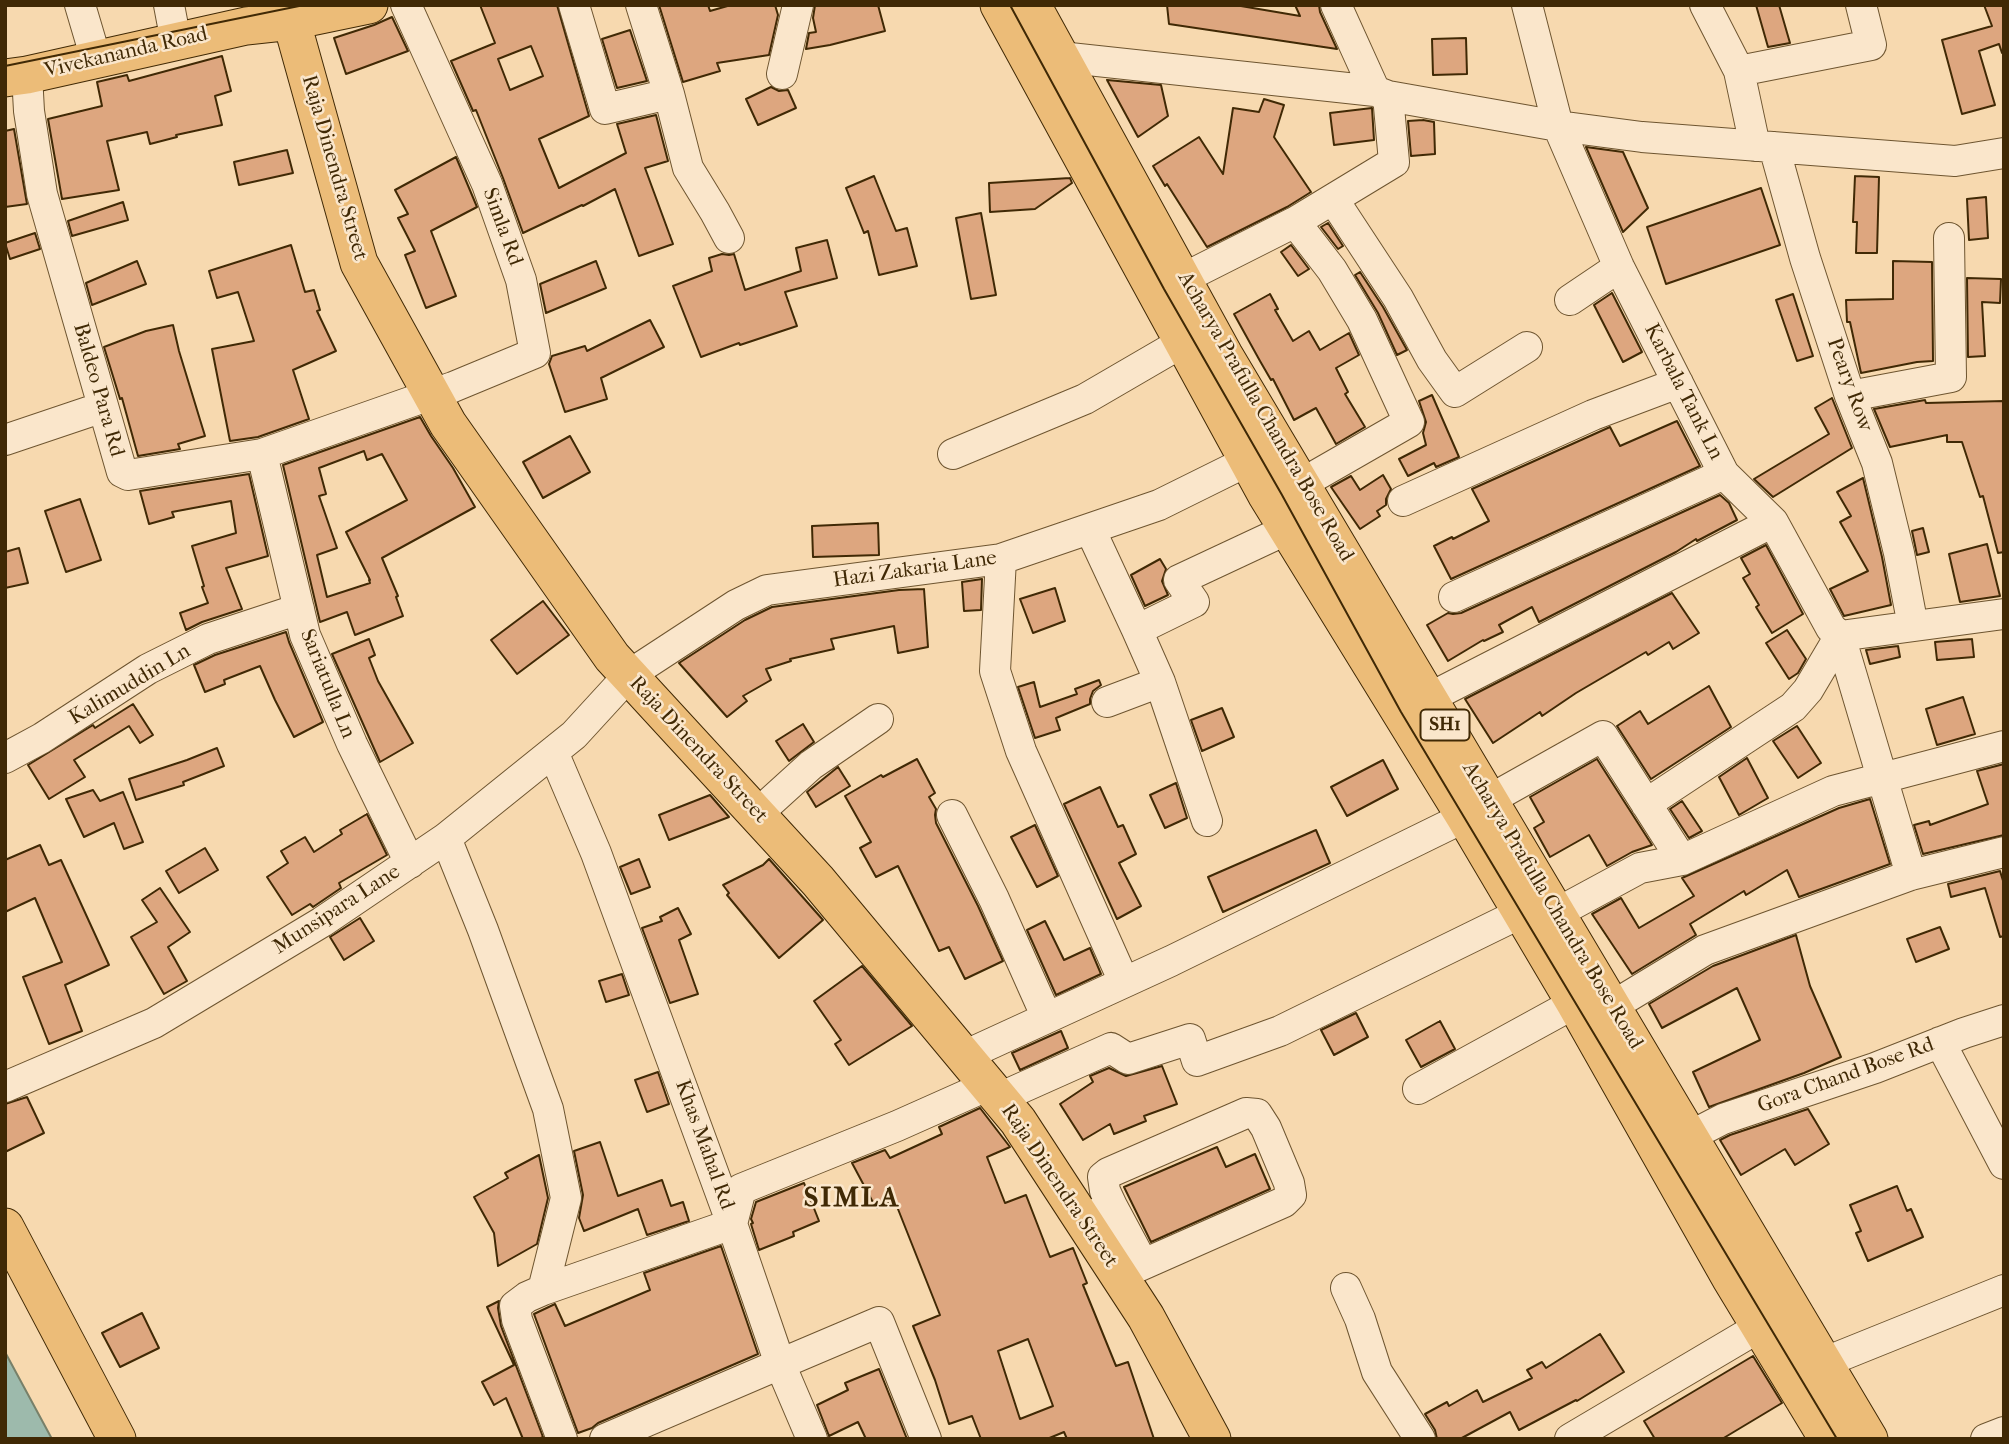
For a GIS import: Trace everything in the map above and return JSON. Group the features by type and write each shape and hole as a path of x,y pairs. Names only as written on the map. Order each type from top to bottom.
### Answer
{"main road":[{"name":"Vivekananda Road","path":"16,77 246,26 288,9 369,5"},
{"name":"Acharya Prafulla Chandra Bose Road","path":"999,5 1183,342 1264,453 1301,484 1429,698 1477,809"},
{"name":"Acharya Prafulla Chandra Bose Road","path":"1032,5 1224,355 1264,453 1288,529 1477,809 1538,913 1611,1007 1690,1136 1776,1318 1828,1439"},
{"name":"Raja Dinendra Street","path":"288,9 359,263 456,435 612,657 818,881 1098,1213 1146,1317 1212,1439"},
{"name":"Acharya Prafulla Chandra Bose Road","path":"1538,913 1575,1003 1776,1318 1823,1363 1869,1439"},
{"path":"5,1227 117,1439"}],"street":[{"path":"80,5 96,59"},
{"path":"169,5 176,42"},
{"name":"Simla Rd","path":"406,5 487,184 521,280 535,353 453,387 431,393"},
{"path":"574,5 605,109 669,94"},
{"path":"641,5 669,94 688,168 729,238"},
{"path":"782,74 798,5"},
{"path":"1184,278 1295,222 1394,162 1382,94 1336,5"},
{"name":"Karbala Tank Ln","path":"1527,5 1558,127 1619,267 1724,474 1773,522 1831,628 1840,636 1911,875"},
{"name":"Peary Row","path":"1705,5 1739,71 1850,396 1877,463 1913,626"},
{"path":"1739,71 1871,45 1861,5"},
{"path":"1023,49 1048,56 1382,94 1558,127 1642,137 1955,161 2004,153"},
{"name":"Baldeo Para Rd","path":"16,77 17,113 122,472 126,475 262,454 431,393"},
{"path":"1333,199 1398,298 1432,360 1455,392 1527,347"},
{"path":"1295,222 1332,270 1362,320 1409,422 1301,484"},
{"path":"1850,396 1951,377 1949,238"},
{"path":"1570,300 1619,267"},
{"path":"953,454 1085,399 1183,342"},
{"path":"1404,500 1593,415 1678,383"},
{"path":"5,440 103,407"},
{"name":"Hazi Zakaria Lane","path":"629,675 736,605 767,590 1001,559 1158,505 1264,453"},
{"name":"Sariatulla Ln","path":"262,454 304,635 352,744 410,863"},
{"path":"1454,597 1724,474"},
{"path":"1429,698 1773,522"},
{"path":"1090,529 1160,682 1207,821"},
{"path":"1137,630 1194,602 1179,580 1288,529"},
{"path":"1001,559 995,671 1021,751 1124,982"},
{"name":"Kalimuddin Ln","path":"5,758 42,738 158,664 208,639 299,609"},
{"path":"1646,804 1793,707 1808,690 1840,636 2004,614"},
{"name":"Munsipara Lane","path":"5,1087 154,1023 322,922 446,838 553,752 574,735 629,675"},
{"path":"1107,702 1160,682"},
{"path":"757,814 811,765 878,719"},
{"path":"964,1056 1124,982 1477,809 1603,736 1682,860"},
{"path":"562,1439 517,1320 515,1306 543,1290 732,1224 741,1189 897,1126 1111,1048 1128,1059 1190,1039 1196,1061 1280,1031 1640,868 1682,860 1833,791 2004,746"},
{"name":"Khas Mahal Rd","path":"553,752 596,853 732,1224 780,1364 812,1439"},
{"path":"953,815 1047,1018"},
{"path":"446,838 483,930 548,1109 566,1198 543,1290"},
{"path":"1611,1007 1705,950 1911,875 2004,852"},
{"path":"1418,1089 1575,1003"},
{"name":"Gora Chand Bose Rd","path":"1690,1136 1723,1119 1875,1068 2004,1020"},
{"path":"1940,1042 2004,1164"},
{"path":"1098,1213 1105,1191 1103,1177 1119,1167 1246,1113 1257,1114 1266,1128 1289,1183 1291,1195 1284,1202 1128,1273"},
{"path":"1128,1273 1293,1208"},
{"path":"1346,1288 1360,1319 1377,1372 1420,1439"},
{"path":"1823,1363 2004,1290"},
{"path":"1578,1437 1776,1318"},
{"path":"605,1439 878,1322 926,1439"},
{"path":"1986,1439 2004,1432"}],"shaded area":[{"path":"5,1352 52,1439 5,1439"}],"building":[{"path":"480,5 557,5 589,116 539,139 559,188 626,153 617,124 656,115 668,161 645,168 673,244 639,256 615,189 523,233 476,110 473,111 451,61 495,43","holes":["531,46 543,76 510,90 498,59"]},
{"path":"659,5 708,5 710,11 731,5 775,5 778,15 769,55 717,63 720,71 683,82"},
{"path":"815,5 878,5 885,31 806,49 809,33 816,32 813,18"},
{"path":"1167,5 1235,5 1300,16 1295,5 1319,5 1337,49 1169,24"},
{"path":"1756,5 1779,5 1790,43 1768,47"},
{"path":"1984,5 2004,5 2004,53 1999,44 1979,51 1995,105 1962,114 1942,40 1992,26"},
{"path":"392,17 408,51 346,74 334,38"},
{"path":"630,30 647,81 617,88 602,39"},
{"path":"1466,38 1467,74 1433,75 1432,39"},
{"path":"222,56 231,91 215,96 222,125 150,144 147,132 107,141 119,190 62,199 48,119 102,106 97,82 127,75 129,81"},
{"path":"1107,80 1161,85 1168,116 1138,137"},
{"path":"771,87 779,91 788,90 796,108 758,125 746,99"},
{"path":"1264,99 1284,105 1274,137 1311,192 1207,247 1153,166 1199,137 1223,174 1233,108 1259,112"},
{"path":"1372,108 1374,140 1334,145 1330,113"},
{"path":"1408,121 1434,122 1435,154 1411,156"},
{"path":"14,129 27,204 5,207 5,131"},
{"path":"1586,147 1623,152 1648,208 1623,232"},
{"path":"287,150 293,173 239,185 234,162"},
{"path":"456,157 477,207 431,231 456,296 426,308 405,255 415,251 398,218 408,214 395,190"},
{"path":"874,176 896,231 907,228 917,266 879,275 868,231 864,233 846,188"},
{"path":"1855,176 1879,177 1877,253 1856,253 1857,222 1853,222"},
{"path":"1070,178 1072,183 1035,209 990,212 989,183"},
{"path":"1761,188 1780,245 1666,284 1647,227"},
{"path":"1986,197 1988,238 1969,240 1967,199"},
{"path":"123,202 128,220 72,236 68,221"},
{"path":"981,213 996,295 971,299 956,218"},
{"path":"1328,223 1343,246 1338,249 1321,227"},
{"path":"35,233 40,249 10,259 5,243"},
{"path":"827,240 837,278 785,292 797,326 701,357 673,286 712,271 709,258 734,254 745,290 801,271 796,248"},
{"path":"291,245 305,292 314,290 320,310 317,311 336,351 293,370 309,419 258,437 230,441 212,349 254,341 238,292 217,298 209,271"},
{"path":"1291,245 1309,269 1298,276 1281,252"},
{"path":"137,261 146,284 92,305 86,283"},
{"path":"596,261 606,288 546,313 540,284"},
{"path":"1893,261 1932,262 1933,361 1861,373 1850,322 1847,322 1846,300 1893,299"},
{"path":"1360,272 1407,350 1397,355 1378,313 1355,275"},
{"path":"1967,278 2001,279 2000,303 1982,302 1985,356 1968,357"},
{"path":"1612,293 1642,352 1623,362 1594,305"},
{"path":"1270,294 1278,309 1275,310 1293,341 1309,331 1320,350 1349,333 1359,355 1336,368 1348,392 1345,394 1365,427 1336,444 1316,408 1294,420 1234,314"},
{"path":"1793,294 1813,356 1797,361 1776,300"},
{"path":"650,320 664,347 601,378 607,399 565,412 549,364 552,356 585,346 587,351"},
{"path":"173,325 205,436 178,444 180,449 138,456 104,347 146,331"},
{"path":"1432,395 1459,457 1436,467 1434,463 1408,476 1399,459 1426,445 1423,433 1426,422 1419,401"},
{"path":"1832,398 1852,448 1773,497 1754,479 1829,434 1815,408"},
{"path":"1925,400 1926,403 2004,401 2004,552 1998,553 1983,496 1980,497 1962,442 1947,442 1947,435 1890,447 1874,409"},
{"path":"420,417 475,507 382,558 398,596 396,597 403,616 355,635 347,612 320,622 283,465","holes":["364,451 367,460 382,454 407,500 346,532 370,583 327,597 317,555 337,548 319,496 326,494 319,468"]},
{"path":"1677,421 1700,466 1451,579 1434,546 1489,521 1472,489 1610,427 1620,446"},
{"path":"570,436 590,472 543,498 523,462"},
{"path":"249,474 268,556 226,568 242,609 186,630 180,613 208,603 192,546 236,533 231,501 172,512 174,517 149,524 140,491"},
{"path":"1383,475 1391,489 1386,505 1377,511 1380,516 1360,529 1331,487 1351,476 1360,490"},
{"path":"1863,478 1891,605 1844,616 1830,589 1868,571 1840,522 1851,516 1837,492"},
{"path":"1720,495 1729,503 1737,520 1539,622 1532,607 1499,625 1503,632 1483,640 1448,661 1427,625 1448,613 1461,613"},
{"path":"80,499 101,560 66,572 45,511"},
{"path":"878,523 879,555 813,557 812,526"},
{"path":"1923,528 1929,552 1917,555 1912,531"},
{"path":"1987,544 2000,596 1960,602 1949,554"},
{"path":"1766,545 1803,614 1772,633 1743,578 1750,574 1741,558"},
{"path":"19,548 28,583 5,588 5,552"},
{"path":"1160,559 1166,569 1162,581 1168,595 1145,606 1131,575"},
{"path":"982,579 981,610 964,611 962,582"},
{"path":"1055,588 1065,621 1033,633 1020,599"},
{"path":"924,589 928,647 898,653 894,626 831,639 834,649 790,659 791,661 766,669 771,680 743,696 747,701 727,717 679,663 745,620 772,607"},
{"path":"1672,593 1699,633 1673,649 1669,642 1648,655 1646,652 1542,716 1540,712 1493,743 1465,699"},
{"path":"543,601 569,635 517,674 491,640"},
{"path":"1787,630 1806,659 1798,673 1789,679 1766,643"},
{"path":"286,632 323,722 294,737 260,666 224,680 225,684 205,692 194,665 215,655"},
{"path":"369,639 375,655 369,658 378,681 413,743 380,762 332,654"},
{"path":"1972,639 1974,657 1937,660 1935,642"},
{"path":"1898,646 1900,657 1870,664 1866,650"},
{"path":"1099,680 1101,685 1093,691 1090,704 1056,718 1060,730 1035,738 1018,687 1034,682 1040,707 1077,694 1075,689"},
{"path":"1709,686 1731,727 1651,779 1617,726 1640,711 1648,724"},
{"path":"1963,697 1975,734 1937,745 1926,709"},
{"path":"133,704 153,735 140,743 129,726 74,760 85,777 49,799 28,765"},
{"path":"1222,708 1234,737 1202,751 1191,720"},
{"path":"803,724 814,742 789,761 776,741"},
{"path":"1797,726 1821,763 1798,778 1773,741"},
{"path":"217,748 224,766 183,782 184,785 136,800 129,779"},
{"path":"1747,758 1768,798 1739,815 1719,777"},
{"path":"917,759 935,793 929,797 936,809 936,823 1003,961 965,979 949,947 939,951 898,866 876,877 860,848 871,842 845,796 881,775 883,777"},
{"path":"1597,759 1652,845 1632,852 1607,866 1589,835 1550,857 1534,828 1544,822 1530,797"},
{"path":"1383,760 1398,789 1347,816 1331,787"},
{"path":"2004,764 2004,835 1923,854 1914,825 1929,821 1930,825 1988,804 1977,771"},
{"path":"838,767 850,786 816,807 807,792"},
{"path":"1176,783 1187,818 1165,828 1150,795"},
{"path":"1100,787 1118,827 1123,825 1136,854 1119,863 1141,906 1117,919 1064,804"},
{"path":"93,790 100,801 123,792 143,842 124,849 114,823 84,837 66,799"},
{"path":"710,795 729,817 669,840 659,815"},
{"path":"1870,799 1890,864 1799,897 1787,870 1746,895 1744,891 1690,924 1696,935 1632,974 1592,914 1621,898 1639,928 1694,896 1682,878 1839,808"},
{"path":"1682,801 1702,831 1689,838 1670,809"},
{"path":"367,814 387,855 339,883 341,888 313,907 310,904 292,915 267,877 288,863 281,851 305,837 314,852 342,834 340,830"},
{"path":"1035,825 1058,876 1037,887 1011,837"},
{"path":"1316,830 1330,863 1223,912 1208,877"},
{"path":"40,845 49,865 61,860 109,965 65,985 82,1031 49,1044 23,977 62,962 35,898 5,912 5,860"},
{"path":"205,848 218,870 179,893 166,871"},
{"path":"639,859 650,887 631,894 620,867"},
{"path":"769,859 823,920 779,958 727,895 729,893 723,885 763,865"},
{"path":"2000,871 2004,884 2004,936 2000,937 1985,888 1951,897 1948,884"},
{"path":"160,888 190,932 168,947 187,981 164,994 131,937 157,922 142,900"},
{"path":"678,908 691,934 679,940 698,994 670,1003 642,928 662,921 660,917"},
{"path":"360,918 374,941 344,960 330,937"},
{"path":"1045,921 1064,960 1090,948 1101,974 1056,995 1027,930"},
{"path":"1940,927 1949,949 1916,962 1907,939"},
{"path":"1796,935 1810,986 1841,1057 1709,1107 1693,1072 1760,1040 1737,988 1662,1028 1649,1004 1713,966"},
{"path":"862,966 912,1026 849,1065 835,1044 841,1040 814,1001"},
{"path":"622,974 629,995 606,1002 599,981"},
{"path":"1356,1013 1368,1037 1334,1055 1321,1030"},
{"path":"1440,1021 1455,1049 1421,1067 1406,1040"},
{"path":"1061,1031 1068,1048 1020,1070 1012,1053"},
{"path":"1162,1066 1177,1104 1144,1116 1146,1121 1114,1134 1110,1124 1083,1140 1060,1104 1093,1082 1090,1076 1109,1068 1126,1076"},
{"path":"658,1072 669,1104 647,1112 635,1080"},
{"path":"27,1097 44,1133 5,1152 5,1104"},
{"path":"980,1108 1010,1147 987,1157 1005,1203 1026,1195 1050,1257 1073,1248 1087,1283 1083,1285 1116,1366 1128,1362 1154,1439 1067,1439 1064,1432 1047,1439 981,1439 972,1416 949,1424 913,1326 940,1315 894,1199 876,1208 852,1163 885,1150 890,1158 942,1134 939,1127","holes":["1028,1339 1053,1406 1020,1419 998,1351"]},
{"path":"1808,1109 1829,1144 1795,1165 1785,1149 1741,1175 1720,1140"},
{"path":"600,1142 618,1196 662,1180 671,1206 683,1202 689,1221 647,1235 638,1209 584,1231 579,1218 583,1195 574,1151"},
{"path":"1217,1147 1226,1167 1255,1154 1270,1189 1151,1242 1124,1187"},
{"path":"539,1155 548,1198 537,1244 498,1266 494,1233 474,1197 508,1178 505,1173"},
{"path":"804,1183 819,1221 793,1232 794,1236 759,1250 751,1224 756,1202"},
{"path":"1897,1186 1907,1211 1911,1209 1923,1237 1868,1261 1856,1233 1861,1231 1850,1205"},
{"path":"721,1246 758,1354 578,1433 534,1314 555,1304 565,1326 650,1290 644,1273"},
{"path":"499,1301 501,1326 543,1437 539,1439 523,1439 506,1398 494,1405 482,1382 514,1365 487,1307"},
{"path":"142,1313 159,1348 120,1367 102,1333"},
{"path":"1600,1334 1624,1372 1577,1401 1519,1430 1510,1412 1460,1439 1437,1439 1425,1414 1447,1402 1449,1406 1477,1390 1483,1402 1532,1378 1527,1370 1542,1362 1546,1368"},
{"path":"1753,1356 1782,1403 1722,1439 1655,1439 1644,1421"},
{"path":"879,1369 907,1439 866,1439 858,1422 829,1436 817,1405 848,1390 845,1383"}],"tram line":[{"path":"5,66 304,5"},
{"path":"1010,5 1164,289 1282,495 1401,712 1837,1439"}],"district":[{"name":"SIMLA","path":"852,1199"}]}
